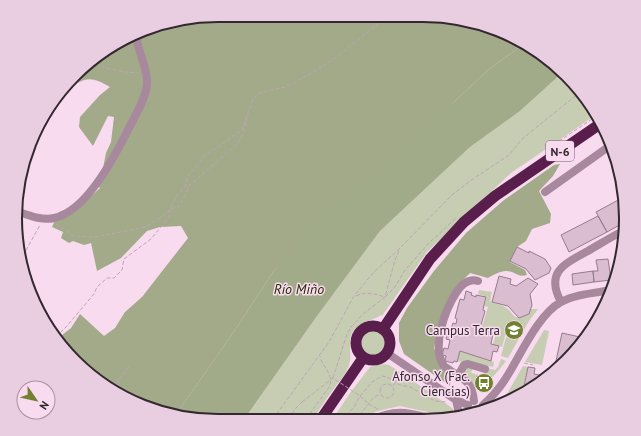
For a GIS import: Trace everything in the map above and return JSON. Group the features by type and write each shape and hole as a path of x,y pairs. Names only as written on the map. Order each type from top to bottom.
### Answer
{"highway":[{"name":"N-6","path":"383,329 430,260 464,222 495,196 596,126"},
{"path":"368,327 378,327 383,329 390,340 387,353 376,360 363,358 356,345 357,336 368,327"},
{"path":"324,414 363,358"}],"street":[{"path":"22,213 44,219 53,219 61,216 71,211 89,193 104,174 122,143 145,95 147,84 137,40"},
{"path":"545,192 606,148"},
{"path":"561,302 555,289 555,283 556,276 563,265 619,233"},
{"path":"466,409 472,387 444,366 439,355 438,344 451,300 458,289 465,282 473,279 478,281"},
{"path":"486,404 503,382 540,321 549,311 561,302 579,296 605,291"},
{"path":"387,353 456,400 466,409"},
{"path":"458,376 464,365 468,364 485,369"},
{"path":"456,400 458,409 465,409"},
{"path":"467,409 481,402 483,405"},
{"path":"385,414 404,412 413,414"}],"path":[{"path":"25,252 44,219 74,236 95,237 145,227 166,214 177,195 185,187 188,176 203,157 242,130 252,102 257,94 286,87 313,72 334,59 380,22"},
{"path":"97,64 99,66 136,73 145,71"},
{"path":"277,414 329,342 354,296 373,272 400,248 452,195 509,155 522,139 575,96"},
{"path":"170,209 178,207 181,204 189,186 237,144 244,132 250,108"},
{"path":"60,333 94,294 97,287 107,278 114,278 122,270 124,259 151,239 169,217 170,209"},
{"path":"292,414 302,402 333,378 347,334 357,320 385,297 394,260 400,248"},
{"path":"354,296 371,293 385,297"},
{"path":"310,414 330,386 331,381 328,371 321,361 320,355"},
{"path":"523,363 533,365"},
{"path":"114,384 130,366"},
{"path":"392,386 402,372"},
{"path":"348,414 372,382 382,376 435,401 447,402"},
{"path":"118,387 119,378"},
{"path":"333,378 380,411"},
{"path":"361,414 376,396 380,394 382,386 386,384 392,386"},
{"path":"380,394 386,398 391,397 394,391 392,386"}],"shaded area":[{"path":"205,22 436,22 486,32 520,47 488,70 273,272 179,410 155,404 120,388 79,357 62,335 71,328 80,314 104,336 115,328 125,312 142,297 188,238 181,226 160,227 147,231 121,258 97,271 91,243 84,245 73,241 69,243 61,238 63,232 52,227 59,212 84,203 100,188 94,181 103,168 106,153 111,142 114,117 108,116 93,146 79,127 80,117 100,95 110,87 99,81 90,79 74,86 79,79 109,55 131,42 155,32"},
{"path":"558,76 592,118 511,173 427,252 382,316 381,315 364,323 354,330 350,338 350,361 347,370 316,414 248,414 317,316 380,231 470,147 520,111"},
{"path":"560,164 553,176 539,191 551,214 550,223 532,229 526,241 517,247 510,262 525,270 527,275 521,276 506,271 499,272 488,278 470,273 460,283 439,327 434,348 443,370 451,375 450,386 404,354 399,341 399,323 407,308 434,271 466,233 504,200 554,165"},
{"path":"479,290 492,292 490,301 503,306 516,317 529,314 530,309 538,309 529,321 508,358 501,356 506,337 513,339 516,324 509,321 502,347 493,344 496,334 481,330 488,307 484,306 487,297 478,294"},
{"path":"373,330 382,334 386,343 382,352 373,356 364,352 360,343 364,334"},
{"path":"544,330 549,331 542,365 525,362"},
{"path":"460,351 494,362 493,367 465,361 457,362"},
{"path":"501,359 506,361 500,369 487,382 478,386 473,386 462,374 464,368 473,368 471,373 483,376 486,368 495,370"},
{"path":"384,364 389,365 448,405 453,409 453,411 436,414 400,406 372,414 336,414 370,367"},
{"path":"523,366 528,367 523,387 506,396"}],"water":[{"name":"Río Miño","path":"520,47 558,76 520,111 470,147 380,231 317,316 248,414 205,414 179,410 273,272 334,208 488,70"}],"building":[{"path":"618,200 619,225 607,232 596,212"},
{"path":"598,216 607,232 569,252 561,235"},
{"path":"517,247 545,259 551,268 549,273 535,280 526,269 510,261"},
{"path":"608,259 610,276 609,280 594,282 593,271 598,271 596,260"},
{"path":"593,271 594,282 573,285 572,274"},
{"path":"499,276 511,279 510,284 516,286 528,278 538,284 530,294 532,305 529,314 519,318 508,306 492,302"},
{"path":"466,291 472,293 471,295 476,297 476,295 486,297 483,310 485,311 481,325 478,324 476,329 493,334 491,344 499,346 497,352 493,351 491,361 460,351 457,362 454,361 453,363 445,361 446,356 442,355 444,348 448,349 450,340 446,339 453,323 456,324 457,319 455,318 460,299 464,300"},
{"path":"562,333 578,337 562,357 556,362"},
{"path":"528,367 535,368 534,374 540,375 524,386"}],"place":[{"name":"Campus Terra","path":"514,330"},
{"name":"Afonso X (Fac. Ciencias)","path":"484,383"}]}
